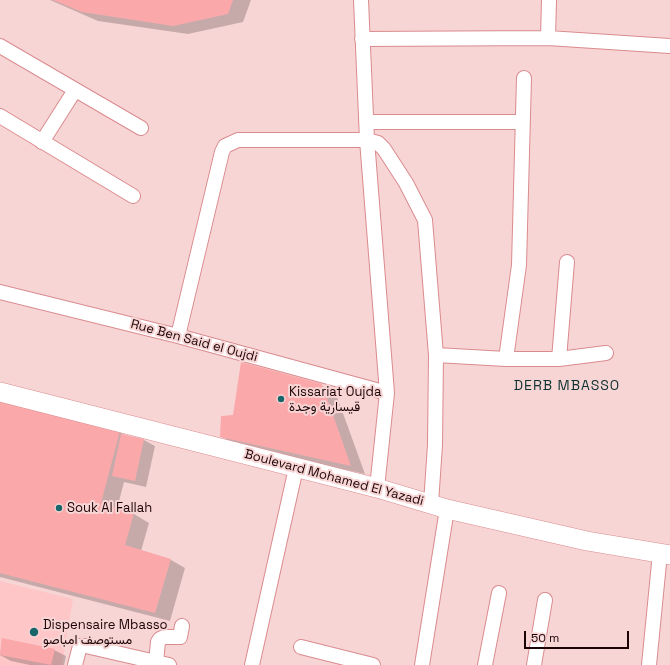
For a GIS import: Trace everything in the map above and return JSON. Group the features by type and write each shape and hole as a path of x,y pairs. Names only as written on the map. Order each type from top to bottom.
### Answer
{"street":[{"path":"361,0 367,140 386,392 377,488"},
{"path":"548,38 549,0"},
{"path":"362,39 548,38 670,46"},
{"path":"0,46 141,128"},
{"path":"506,360 519,265 524,78"},
{"path":"42,142 75,90"},
{"path":"0,116 133,196"},
{"path":"367,122 522,122"},
{"path":"178,336 222,152 225,146 238,140 367,140 378,143 384,149 417,202 425,220 436,355 435,445 439,506 422,665"},
{"path":"560,360 567,262"},
{"name":"Rue Ben Said el Oujdi","path":"0,292 178,336 386,392"},
{"path":"436,355 506,360 560,360 606,353"},
{"name":"Boulevard Mohamed El Yazadi","path":"0,392 377,488 439,506 587,541 665,554"},
{"path":"252,665 296,468"},
{"path":"648,665 665,554"},
{"path":"485,665 499,593"},
{"path":"534,665 545,600"},
{"path":"75,665 80,646 86,646 163,664 158,642 164,637 180,637 182,626"},
{"path":"301,647 373,665"}],"shaded area":[{"name":"Dispensaire Mbasso مستوصف امباصو","path":"0,581 73,599 62,665 0,665"}],"building":[{"path":"53,0 233,0 228,14 173,26 82,12"},
{"name":"Kissariat Oujda قيسارية وجدة","path":"241,362 322,384 351,466 220,437 221,416 233,415"},
{"name":"Souk Al Fallah","path":"0,400 120,431 101,503 134,513 125,545 171,559 155,613 0,573"},
{"path":"121,434 144,439 135,481 112,476"},
{"path":"2,638 55,649 51,665 0,655"}],"place":[{"name":"Kissariat Oujda قيسارية وجدة","path":"281,399"},
{"name":"Souk Al Fallah","path":"59,508"},
{"name":"Dispensaire Mbasso مستوصف امباصو","path":"34,632"}],"district":[{"name":"DERB MBASSO","path":"567,386"}]}
